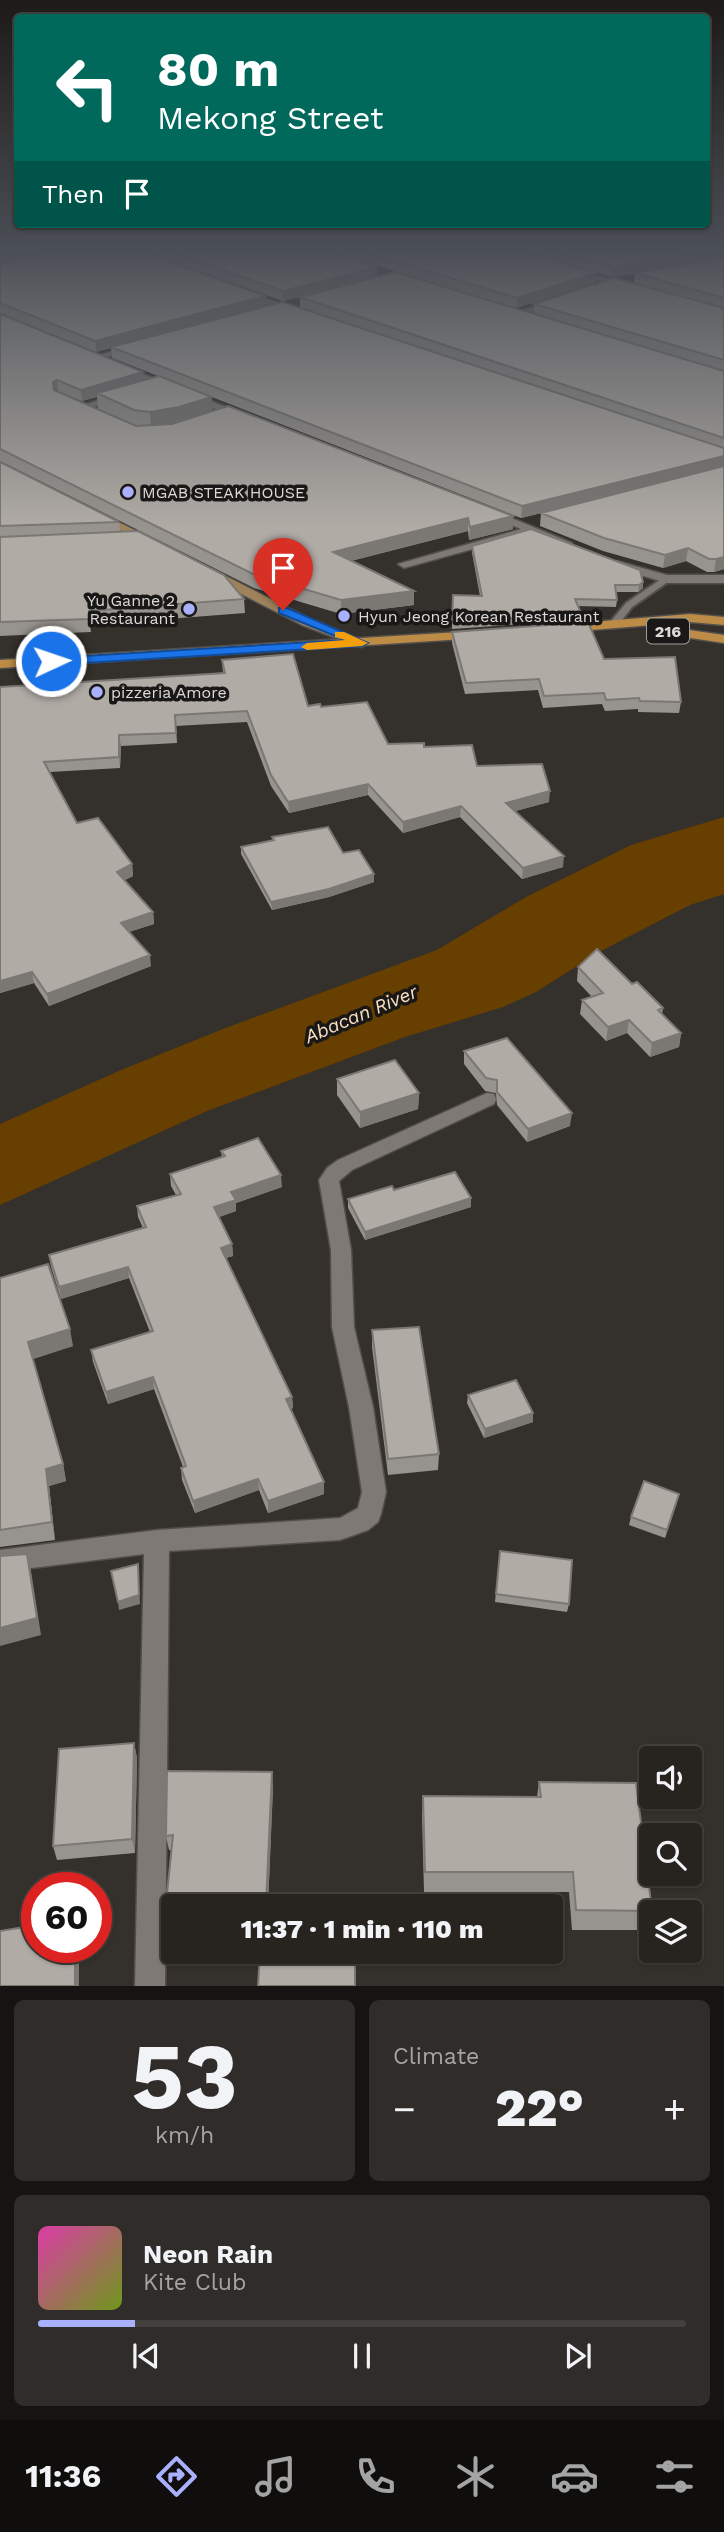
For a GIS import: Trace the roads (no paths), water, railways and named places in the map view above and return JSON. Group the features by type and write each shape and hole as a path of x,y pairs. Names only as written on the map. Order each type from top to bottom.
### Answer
{"main road":[{"name":"216","path":"554,629 690,618 724,621"},
{"name":"216","path":"612,626 724,639"},
{"path":"0,664 485,634"}],"street":[{"path":"94,358 148,343"},
{"path":"82,353 250,419"},
{"path":"149,388 162,384"},
{"path":"82,407 135,392"},
{"path":"70,402 93,412"},
{"path":"216,416 230,412"},
{"path":"85,509 158,546"},
{"path":"485,511 529,525 577,548"},
{"path":"404,564 461,550 529,525"},
{"path":"119,540 146,539"},
{"path":"606,561 667,579 724,579"},
{"path":"195,565 306,622 362,643"},
{"path":"0,1561 157,1541 340,1529 359,1522 369,1514 374,1492 361,1408 343,1327 341,1250 329,1180 334,1173 358,1159 487,1099"},
{"path":"150,1986 157,1541"}],"lane":[{"path":"612,626 629,605 667,579"}],"water":[{"name":"Abacan River","path":"724,817 724,894 690,905 599,952 536,992 503,1007 405,1037 207,1111 0,1205 0,1124 121,1070 228,1027 437,950 526,897 631,845"}],"place":[{"name":"MGAB STEAK HOUSE","path":"128,492"},
{"name":"Yu Ganne 2 Restaurant","path":"189,609"},
{"name":"Hyun Jeong Korean Restaurant","path":"344,616"},
{"name":"pizzeria Amore","path":"97,692"}]}
